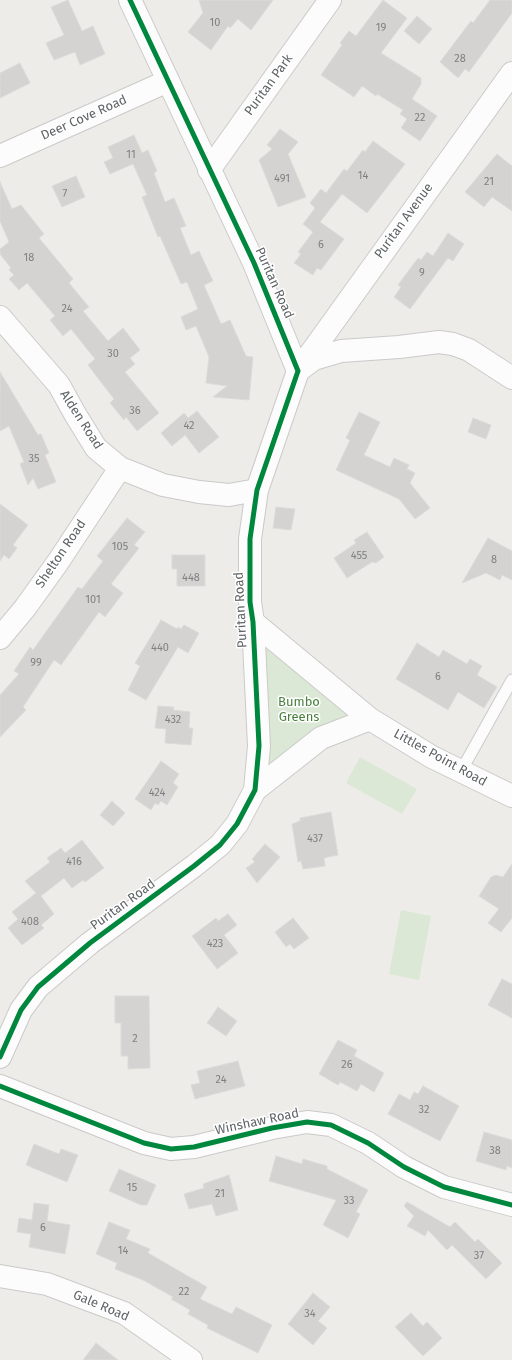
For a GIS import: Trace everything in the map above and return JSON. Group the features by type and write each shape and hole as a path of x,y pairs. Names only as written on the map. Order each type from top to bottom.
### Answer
{"street":[{"name":"Puritan Road","path":"0,1056 21,1010 38,987 84,947 220,845 237,824 255,790 259,746 253,622 250,602 250,539 257,490 298,371 254,263 208,170 130,0"},
{"name":"Puritan Park","path":"208,170 330,0"},
{"name":"Puritan Avenue","path":"298,371 512,73"},
{"name":"Deer Cove Road","path":"0,156 168,81"},
{"name":"Alden Road","path":"0,317 59,385 96,448 120,468 163,485 199,492 229,495 257,490"},
{"path":"298,371 314,359 341,351 399,347 439,342 453,344 469,350 512,378"},
{"name":"Shelton Road","path":"0,638 25,608 58,562 120,468"},
{"name":"Littles Point Road","path":"253,622 370,719 432,757 512,796"},
{"path":"255,790 321,738 370,719"},
{"name":"Winshaw Road","path":"0,1086 144,1143 171,1149 194,1147 272,1128 307,1122 331,1125 368,1143 404,1167 444,1187 512,1205"},
{"name":"Gale Road","path":"0,1276 47,1284 124,1313 191,1360"}],"lane":[{"path":"461,771 512,680"}],"green space":[{"name":"Bumbo Greens","path":"263,649 284,652 356,714 269,767"},
{"path":"360,757 417,789 402,814 346,783"},
{"path":"401,910 431,916 419,980 389,974"}],"building":[{"path":"68,0 82,31 93,26 105,54 80,65 75,52 54,60 46,43 64,35 51,7"},
{"path":"199,0 273,0 251,30 238,19 230,28 228,26 211,50 188,32 203,13"},
{"path":"383,0 407,18 381,53 421,78 421,84 412,99 437,116 420,141 401,128 407,119 400,114 403,110 377,94 376,96 362,86 354,97 321,75 342,45 340,43 349,31 356,36"},
{"path":"490,0 512,0 512,13 469,72 465,69 458,78 440,62 471,21 473,23"},
{"path":"417,16 432,29 419,44 404,31"},
{"path":"20,63 30,83 0,98 0,73"},
{"path":"280,129 298,142 288,154 306,197 278,207 259,160 272,149 267,145"},
{"path":"134,135 142,153 148,150 157,171 154,173 165,202 174,198 186,226 180,228 191,255 199,251 213,281 204,285 221,324 230,320 246,356 253,357 249,400 213,397 227,386 206,383 209,357 196,326 186,330 181,317 198,309 187,282 181,284 160,236 158,237 142,197 147,195 133,164 110,174 104,162 113,158 108,147"},
{"path":"373,141 405,164 367,213 342,194 320,222 344,239 321,270 317,268 313,275 294,263 301,254 298,252 313,232 303,224 315,208 310,203 321,189 326,193 344,169 347,171 363,150 365,152"},
{"path":"497,154 512,166 512,211 492,197 484,207 465,192"},
{"path":"76,176 85,197 62,207 52,186"},
{"path":"0,182 12,209 21,205 44,234 39,238 73,279 69,283 89,307 83,311 108,341 123,328 140,350 130,358 135,364 125,372 159,413 137,431 126,417 124,420 110,403 114,399 88,365 95,359 71,329 63,336 50,320 55,316 27,283 19,290 9,279 14,275 9,270 11,268 0,254 0,249 9,242 0,221"},
{"path":"448,233 464,244 453,261 448,258 410,309 394,297 401,287 398,285 418,258 421,260 427,252 433,256"},
{"path":"0,372 38,435 41,434 49,453 45,455 56,482 38,489 33,478 28,485 20,464 24,462 9,426 0,431"},
{"path":"197,411 219,437 199,453 185,435 172,446 161,433 184,413 188,418"},
{"path":"359,412 380,422 364,455 390,467 394,458 409,465 407,469 415,473 410,483 430,508 415,519 399,499 336,470 350,440 346,438"},
{"path":"473,418 491,425 486,439 468,432"},
{"path":"0,504 28,525 13,545 17,548 9,559 4,555 0,561"},
{"path":"276,507 295,509 291,530 273,528"},
{"path":"127,518 145,532 134,545 139,548 111,584 123,593 105,617 99,612 61,665 54,660 23,707 26,710 0,737 0,695 19,674 14,671 30,647 33,650 78,587 82,589 103,561 97,556"},
{"path":"367,532 384,557 376,563 372,562 347,578 334,558 356,543 354,540"},
{"path":"488,538 512,551 512,580 502,575 500,580 486,573 462,583"},
{"path":"172,555 205,555 205,586 177,586 177,569 172,569"},
{"path":"161,620 177,629 178,627 181,629 184,625 199,633 188,653 178,647 146,700 128,690 140,666 135,663"},
{"path":"417,643 439,657 443,650 467,664 470,659 482,666 477,675 497,687 484,708 458,692 448,710 396,679"},
{"path":"158,706 174,707 173,710 190,712 189,728 193,728 191,745 165,743 166,729 155,728"},
{"path":"161,761 179,774 173,783 178,787 167,805 161,801 158,805 155,803 151,810 135,799"},
{"path":"112,801 125,813 113,826 100,815"},
{"path":"331,812 338,855 324,858 325,866 303,869 301,861 298,862 292,824 300,821 300,818"},
{"path":"82,840 104,868 85,882 83,880 72,888 64,878 41,896 54,914 41,925 44,928 22,945 8,928 18,919 12,912 36,893 25,881 50,862 47,858 61,848 65,853"},
{"path":"265,844 280,857 257,883 246,868 255,862 252,859"},
{"path":"512,864 512,918 501,932 488,923 499,909 479,896 491,877 496,875 503,877"},
{"path":"228,914 237,925 224,935 238,953 217,969 192,936 216,918 218,921"},
{"path":"293,918 309,938 294,949 290,944 286,947 275,932"},
{"path":"502,979 512,984 512,1018 488,1005"},
{"path":"115,996 149,996 150,1068 128,1069 128,1056 121,1056 121,1023 115,1023"},
{"path":"218,1007 237,1021 226,1036 207,1023"},
{"path":"338,1040 357,1050 354,1056 384,1073 374,1092 361,1084 357,1091 340,1082 338,1085 319,1074"},
{"path":"238,1061 245,1086 195,1099 191,1085 200,1083 197,1071"},
{"path":"423,1086 459,1106 440,1141 388,1114 399,1094 410,1100 414,1092 418,1094"},
{"path":"484,1132 512,1140 512,1168 507,1166 506,1170 476,1161"},
{"path":"34,1144 59,1154 61,1149 78,1155 67,1182 26,1165"},
{"path":"276,1156 302,1164 303,1159 327,1166 327,1169 368,1190 356,1212 360,1214 348,1238 323,1225 336,1200 269,1181"},
{"path":"119,1169 156,1185 147,1205 141,1205 109,1191"},
{"path":"229,1175 238,1210 216,1216 212,1204 189,1209 184,1194 204,1188 203,1184"},
{"path":"407,1202 450,1227 455,1222 475,1242 478,1239 502,1263 486,1279 452,1245 447,1250 428,1230 425,1236 407,1226 414,1216 404,1206"},
{"path":"34,1203 49,1205 47,1221 70,1225 65,1254 29,1247 31,1234 17,1232 19,1218 32,1220"},
{"path":"109,1222 130,1230 126,1239 150,1249 148,1253 207,1287 200,1299 232,1314 236,1307 272,1325 258,1353 207,1328 208,1325 188,1314 190,1310 171,1299 173,1297 143,1280 115,1269 117,1263 96,1254"},
{"path":"313,1293 330,1307 318,1321 327,1328 313,1345 288,1324"},
{"path":"411,1313 423,1326 427,1322 442,1338 423,1356 395,1327"},
{"path":"96,1343 118,1360 83,1360"}],"cycle path":[{"path":"0,1057 21,1010 38,987 90,943 220,845 237,824 255,790 259,746 253,622 250,602 250,539 257,490 298,371 254,263 130,0"},
{"path":"0,1086 144,1143 171,1149 194,1147 272,1128 307,1122 331,1125 368,1143 404,1167 444,1187 512,1205"}]}
